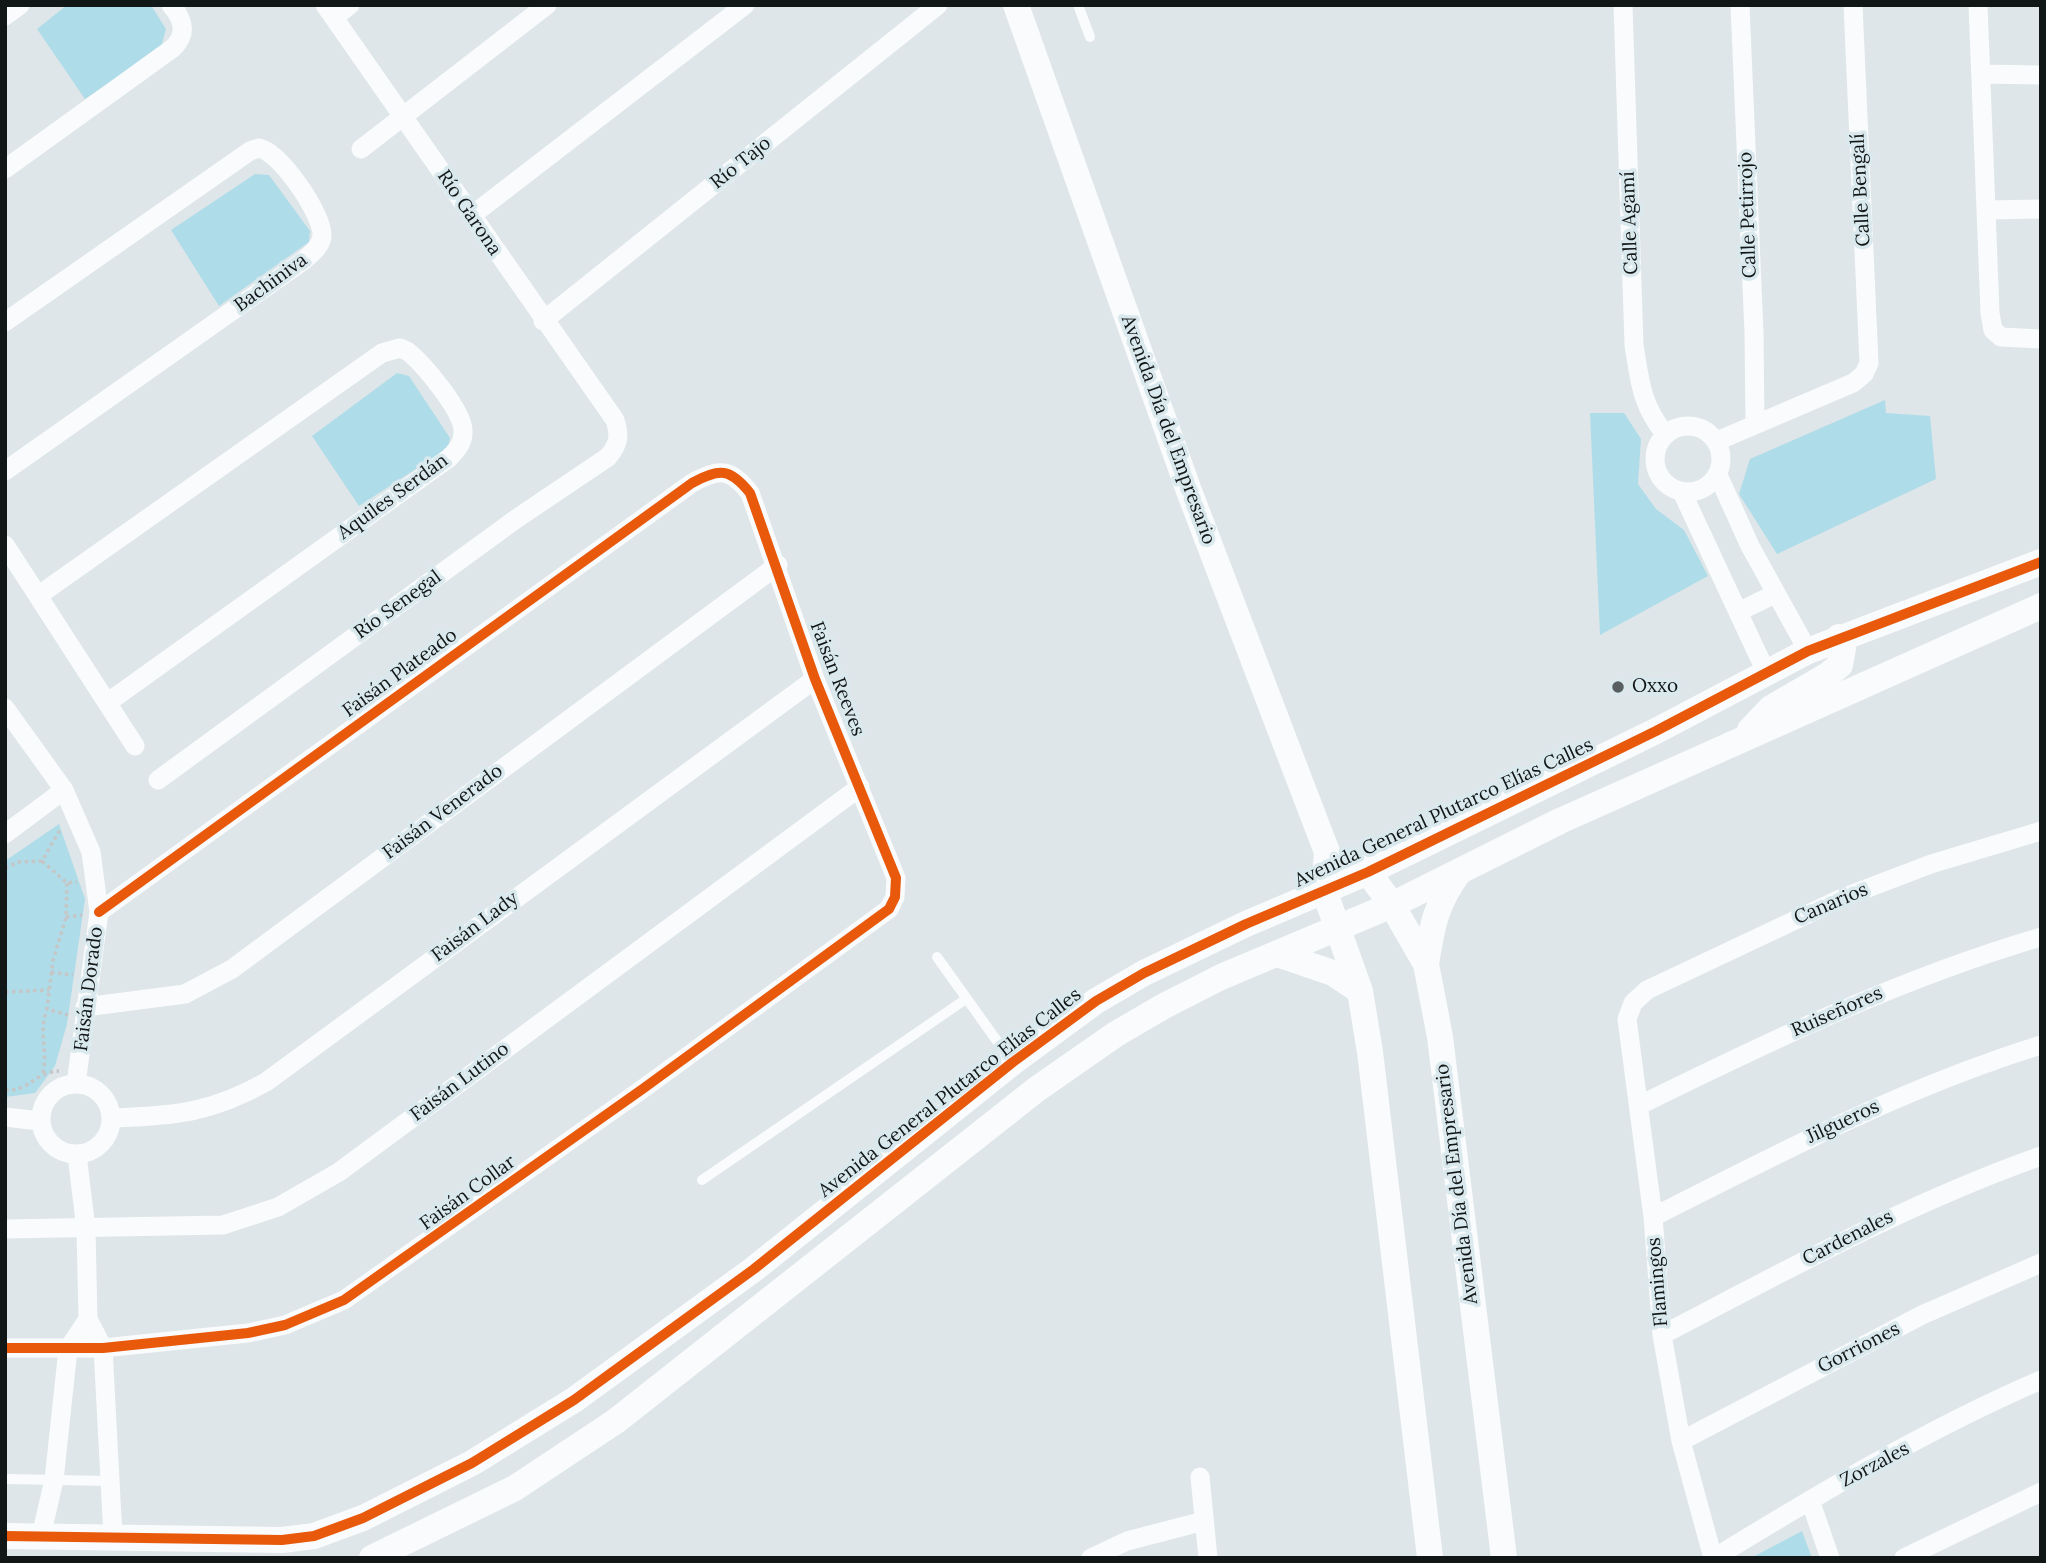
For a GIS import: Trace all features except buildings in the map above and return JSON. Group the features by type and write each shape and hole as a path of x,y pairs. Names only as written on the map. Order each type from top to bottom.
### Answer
{"street":[{"path":"5,16 20,5"},
{"path":"5,169 173,48 183,34 183,27 171,5"},
{"path":"330,11 350,5"},
{"path":"361,149 547,5"},
{"path":"471,216 746,5"},
{"name":"Río Tajo","path":"543,321 938,5"},
{"name":"Avenida Día del Empresario","path":"1016,5 1189,491 1327,852 1324,890 1360,991 1370,1052 1430,1558"},
{"name":"Calle Agamí","path":"1623,5 1634,345 1640,389 1649,413 1665,434"},
{"name":"Calle Petirrojo","path":"1740,5 1754,333 1755,424"},
{"name":"Calle Bengalí","path":"1755,424 1853,383 1864,374 1869,363 1853,5"},
{"path":"1978,5 1990,313 1993,330 2001,337 2041,339"},
{"name":"Río Garona","path":"330,11 543,321 615,420"},
{"path":"1982,74 2041,75"},
{"name":"Bachiniva","path":"5,322 250,151 259,148 274,154 319,221 323,234 321,244 303,261 5,471"},
{"path":"1986,210 2041,209"},
{"name":"Aquiles Serdán","path":"39,595 383,353 400,348 407,351 454,407 463,427 463,439 449,458 107,703"},
{"name":"Río Senegal","path":"158,780 516,519 608,457 617,446 619,433 615,420"},
{"path":"1717,441 1755,424"},
{"path":"1683,425 1702,428 1717,441 1722,458 1718,475 1702,489 1682,492 1668,486 1658,475 1654,461 1657,446 1665,434 1683,425"},
{"name":"Faisán Reeves","path":"725,471 740,480 750,493 778,565 815,679 895,878 895,897 889,909"},
{"name":"Faisán Plateado","path":"99,912 692,483 708,474 725,471"},
{"path":"1718,475 1775,594 1808,651"},
{"path":"1682,492 1766,672"},
{"path":"5,545 135,746"},
{"name":"Avenida General Plutarco Elías Calles","path":"5,1536 282,1540 340,1528 472,1463 522,1433 657,1342 754,1269 1013,1062 1096,1001 1144,973 1368,872 1656,731 1808,651 2041,562"},
{"name":"Faisán Venerado","path":"85,1014 185,994 232,969 778,565"},
{"path":"1738,612 1775,594"},
{"path":"372,1558 515,1488 616,1421 1037,1090 1116,1034 1221,976 1392,905 1560,821 2041,606"},
{"path":"1742,740 1770,708 1828,675 1840,665 1843,648 1839,637"},
{"name":"Faisán Lady","path":"111,1118 176,1116 240,1097 266,1082 815,679"},
{"name":"Faisán Dorado","path":"5,708 68,799 91,852 99,912 77,1077"},
{"name":"Faisán Lutino","path":"5,1228 86,1229 223,1225 278,1207 312,1189 860,787"},
{"path":"5,834 68,799"},
{"name":"Canarios","path":"1633,1003 1647,990 1842,898 1931,864 2041,831"},
{"name":"Avenida Día del Empresario","path":"1327,852 1368,872 1392,905 1426,964 1440,1037 1504,1558"},
{"path":"1426,964 1432,923 1441,899 1459,872"},
{"name":"Faisán Collar","path":"5,1348 103,1348 248,1333 285,1325 344,1300 633,1096 889,909"},
{"name":"Ruiseñores","path":"1640,1105 1769,1042 1893,988 2041,937"},
{"path":"1277,954 1333,973 1360,991"},
{"name":"Flamingos","path":"1633,1003 1628,1019 1653,1217 1662,1335 1681,1441 1713,1558"},
{"name":"Jilgueros","path":"1653,1217 1836,1124 1917,1090 2041,1045"},
{"path":"77,1077 98,1091 110,1108 111,1118 110,1128 100,1145 77,1154 54,1147 42,1131 40,1121 45,1102 51,1094 77,1077"},
{"path":"5,1116 40,1121"},
{"path":"77,1154 86,1229 88,1319 103,1348 114,1536"},
{"name":"Cardenales","path":"1662,1335 1875,1223 1977,1178 2041,1156"},
{"name":"Gorriones","path":"1681,1441 1922,1315 2041,1263"},
{"path":"753,1313 759,1289 754,1269"},
{"path":"41,1536 54,1480 68,1349 88,1319"},
{"name":"Zorzales","path":"1713,1558 1810,1500 1995,1400 2041,1380"},
{"path":"1200,1476 1208,1558"},
{"path":"1904,1558 2041,1492"},
{"path":"1810,1500 1830,1558"},
{"path":"1091,1558 1127,1541 1204,1521"}],"lane":[{"path":"1078,5 1090,37"},
{"path":"937,957 1013,1062"},
{"path":"702,1180 966,999"},
{"path":"5,1479 109,1481"}],"path":[{"path":"42,861 68,799"},
{"path":"5,868 18,862 42,861 67,883 96,881"},
{"path":"5,1090 28,1085 43,1073 46,1058 41,1033 47,1009 52,960 66,917 67,883"},
{"path":"5,992 49,989"},
{"path":"47,1009 85,1014"},
{"path":"43,1073 77,1077"}],"shaded area":[{"path":"67,5 151,5 166,29 161,48 85,99 37,29"},
{"path":"255,174 269,175 310,231 309,242 219,306 171,230"},
{"path":"397,373 409,376 450,438 448,448 359,506 312,436"},
{"path":"1885,400 1886,413 1930,416 1936,479 1777,554 1739,494 1750,459"},
{"path":"1590,413 1624,413 1641,439 1638,484 1656,509 1684,530 1708,576 1600,635"},
{"path":"59,824 85,899 67,1024 55,1066 35,1093 5,1097 5,861"},
{"path":"1802,1531 1812,1558 1751,1558"}],"cycle path":[{"path":"5,1348 103,1348 248,1333 285,1325 344,1300 644,1088 889,909 895,897 896,878 815,679 750,493 730,475 717,473 692,483 99,912"},
{"path":"5,1536 282,1540 314,1536 363,1518 472,1463 574,1400 754,1269 1013,1062 1096,1001 1144,973 1246,924 1368,872 1656,731 1808,651 2041,562"}],"place":[{"name":"Oxxo","path":"1618,687"}]}
